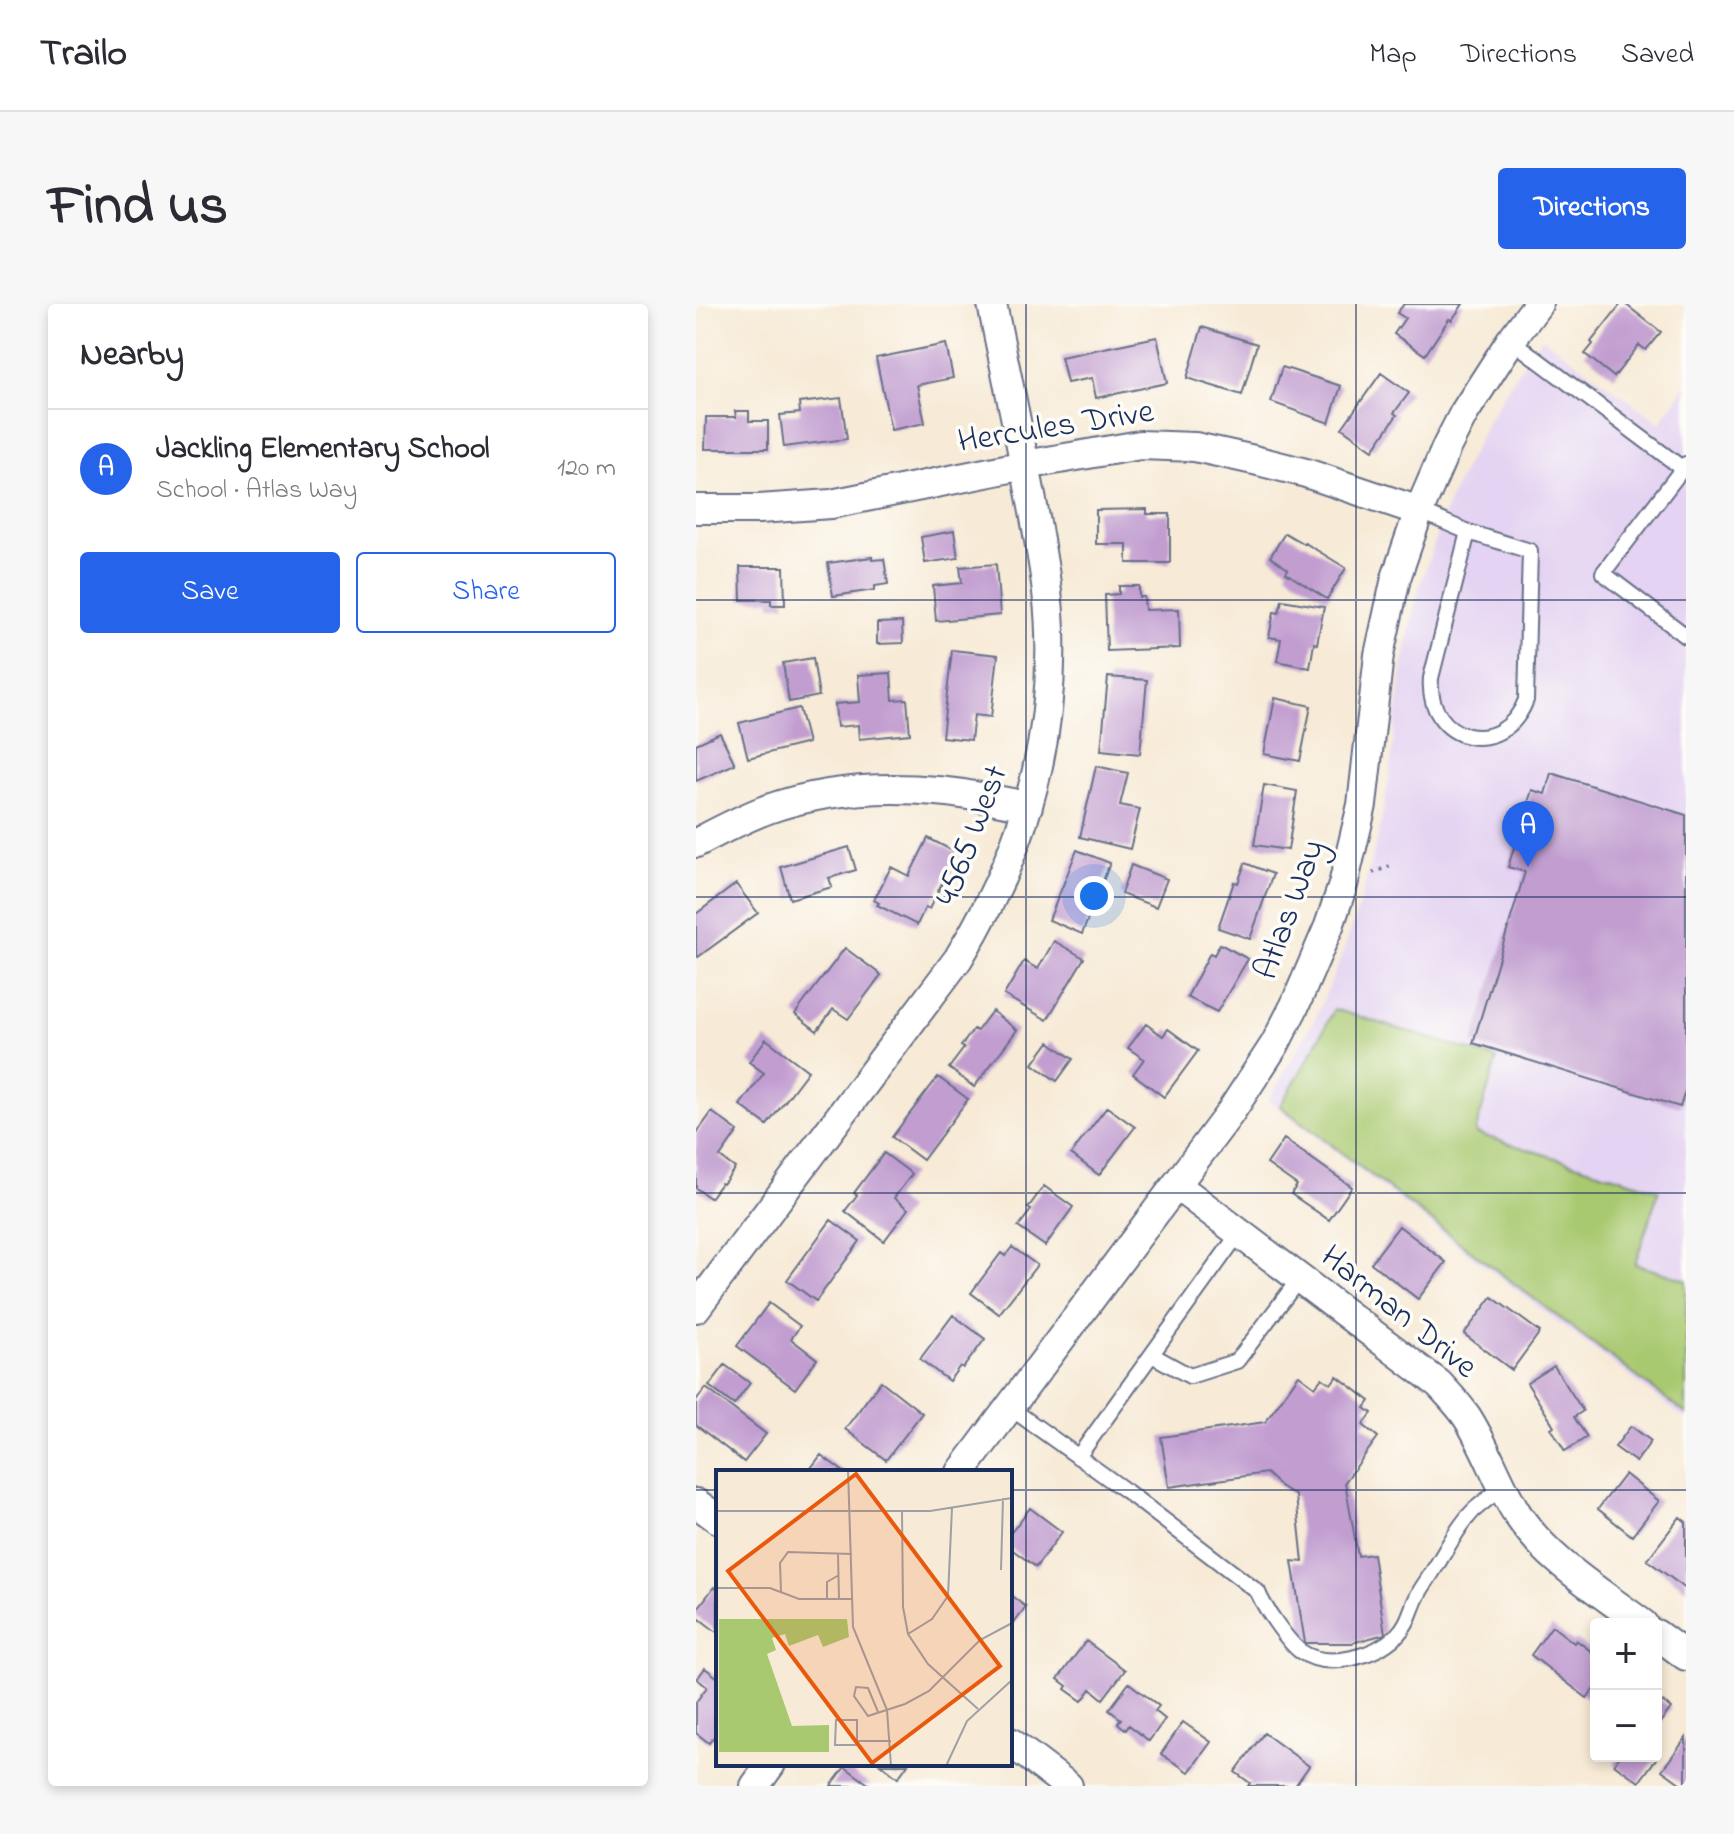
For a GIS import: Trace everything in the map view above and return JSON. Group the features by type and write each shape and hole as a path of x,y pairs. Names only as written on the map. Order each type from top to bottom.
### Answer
{"street":[{"name":"4565 West","path":"696,1308 958,959 1003,875 1028,806 1046,721 1050,630 1046,582 992,304"},
{"name":"Atlas Way","path":"962,1470 1230,1113 1275,1044 1295,1005 1343,885 1362,805 1373,692 1387,617 1396,578 1419,511 1464,413 1538,304"},
{"name":"Hercules Drive","path":"696,509 831,504 1140,445 1195,447 1306,473 1419,511"},
{"path":"696,843 731,824 769,809 854,790 941,791 1028,806"},
{"name":"Harman Drive","path":"1176,1185 1426,1374 1455,1401 1478,1436 1518,1514 1543,1546 1635,1618"},
{"path":"696,1503 716,1518"},
{"path":"1662,1638 1686,1656"},
{"path":"1012,1744 1068,1786"},
{"path":"755,1786 770,1766"}],"lane":[{"path":"1511,340 1684,466 1603,573 1686,636"},
{"path":"1419,511 1468,532 1530,551 1526,700 1514,722 1494,735 1469,736 1446,725 1432,704 1430,691 1468,532"},
{"path":"1078,1457 1239,1233"},
{"path":"1152,1355 1190,1376 1237,1361 1299,1279"},
{"path":"1009,1407 1258,1592 1262,1603 1290,1641 1301,1652 1317,1659 1341,1660 1358,1656 1382,1647 1398,1633 1409,1619 1416,1599 1453,1537 1474,1510 1503,1487"}],"shaded area":[{"path":"1542,337 1660,423 1686,385 1686,1420 1268,1100 1315,1019 1360,903 1388,786 1402,669 1411,623 1419,588 1450,498 1487,422"}],"green space":[{"path":"1334,1009 1497,1059 1475,1133 1659,1190 1635,1264 1686,1280 1686,1414 1280,1106"}],"building":[{"path":"1404,304 1463,304 1425,355 1394,334 1405,318 1397,313"},
{"path":"1621,304 1661,332 1646,350 1639,345 1614,377 1585,354"},
{"path":"1202,327 1257,344 1242,395 1187,378"},
{"path":"1157,337 1167,383 1096,398 1092,378 1067,383 1061,357"},
{"path":"946,344 953,378 917,385 925,423 891,430 876,358"},
{"path":"1282,367 1341,386 1329,423 1271,402"},
{"path":"1381,373 1409,393 1373,450 1342,428"},
{"path":"841,398 847,439 784,447 780,415 800,413 799,403"},
{"path":"735,411 749,411 749,421 768,421 768,449 705,449 706,417 736,417"},
{"path":"1147,509 1147,514 1170,514 1170,563 1127,563 1127,544 1096,544 1096,510"},
{"path":"954,531 958,558 925,563 921,537"},
{"path":"1285,533 1346,568 1327,599 1286,573 1288,569 1270,557"},
{"path":"872,557 872,560 884,559 888,584 875,586 875,590 833,596 828,563"},
{"path":"996,564 1000,615 936,621 933,586 962,583 960,567"},
{"path":"740,567 784,567 785,605 771,605 771,600 741,600"},
{"path":"1119,586 1139,586 1139,597 1144,597 1145,610 1179,609 1180,648 1107,651 1105,595 1119,594"},
{"path":"1282,600 1324,607 1310,668 1277,661 1281,639 1269,637 1274,612 1279,613"},
{"path":"902,622 903,643 877,644 877,623"},
{"path":"952,650 998,655 991,717 974,715 971,740 942,737"},
{"path":"813,658 819,696 789,702 783,663"},
{"path":"891,673 893,700 907,699 910,734 859,739 858,725 837,727 835,704 860,702 858,675"},
{"path":"1108,677 1147,680 1140,754 1101,750"},
{"path":"1275,698 1311,706 1300,761 1264,754"},
{"path":"799,708 808,743 748,758 739,723"},
{"path":"720,733 735,764 696,781 696,744"},
{"path":"1096,766 1128,773 1120,805 1140,809 1130,849 1080,837"},
{"path":"1551,773 1686,815 1686,1088 1680,1107 1473,1043 1525,872 1508,867 1532,790 1545,794"},
{"path":"1264,785 1297,791 1288,850 1254,845"},
{"path":"928,838 957,853 929,909 925,908 917,925 877,905 879,903 874,900 891,867 909,876"},
{"path":"849,847 856,870 829,878 832,887 790,899 781,867"},
{"path":"1077,850 1110,863 1082,934 1049,920"},
{"path":"1245,863 1273,874 1250,939 1218,928 1234,882 1238,883"},
{"path":"1131,865 1167,879 1156,907 1121,894"},
{"path":"736,884 758,913 698,957 696,914"},
{"path":"1054,941 1084,958 1047,1020 1004,995 1024,961 1038,969"},
{"path":"1220,944 1248,959 1217,1012 1187,997 1210,953 1214,955"},
{"path":"845,948 881,975 848,1019 833,1009 817,1031 795,1014"},
{"path":"992,1011 1017,1030 974,1087 949,1068 964,1048 961,1046"},
{"path":"1146,1024 1163,1036 1168,1029 1198,1051 1164,1097 1133,1074 1144,1059 1128,1048"},
{"path":"766,1039 808,1071 767,1125 740,1105 764,1073 749,1062"},
{"path":"1049,1042 1073,1059 1057,1081 1033,1064"},
{"path":"938,1077 968,1099 923,1160 892,1137"},
{"path":"1107,1107 1135,1127 1099,1175 1071,1154"},
{"path":"712,1112 738,1131 720,1157 735,1168 710,1198 696,1188 696,1134"},
{"path":"1284,1139 1352,1187 1329,1220 1291,1194 1297,1185 1267,1164"},
{"path":"884,1153 912,1174 894,1198 908,1209 884,1241 845,1211 857,1195 854,1193"},
{"path":"1044,1186 1073,1207 1045,1246 1018,1227"},
{"path":"831,1220 860,1241 816,1301 787,1280"},
{"path":"1399,1226 1446,1262 1418,1299 1371,1263"},
{"path":"1012,1247 1037,1265 999,1314 971,1293 1001,1253 1005,1256"},
{"path":"1492,1297 1540,1332 1512,1370 1464,1334"},
{"path":"769,1303 800,1326 791,1339 817,1359 795,1389 737,1346"},
{"path":"953,1315 985,1339 949,1381 920,1359"},
{"path":"725,1365 750,1383 734,1405 709,1386"},
{"path":"1554,1366 1583,1411 1574,1417 1587,1437 1565,1451 1551,1428 1554,1426 1527,1383"},
{"path":"1299,1375 1315,1387 1322,1378 1331,1384 1337,1376 1370,1401 1365,1408 1372,1413 1363,1425 1378,1437 1345,1482 1358,1556 1373,1554 1385,1634 1352,1643 1305,1643 1292,1561 1303,1562 1296,1496 1266,1473 1169,1487 1161,1437 1265,1422"},
{"path":"881,1381 922,1413 886,1460 845,1429"},
{"path":"706,1388 766,1434 744,1462 696,1425 696,1400"},
{"path":"1631,1426 1651,1441 1636,1462 1615,1447"},
{"path":"821,1455 841,1470 810,1470"},
{"path":"1625,1474 1659,1501 1632,1536 1598,1509"},
{"path":"1030,1508 1062,1532 1036,1567 1012,1549 1012,1531"},
{"path":"1680,1517 1686,1522 1686,1589 1647,1560"},
{"path":"714,1587 716,1588 716,1631 696,1616 696,1611"},
{"path":"1012,1596 1026,1607 1012,1626"},
{"path":"1552,1626 1574,1643 1576,1640 1590,1650 1590,1694 1587,1698 1531,1655"},
{"path":"1086,1641 1125,1670 1103,1699 1091,1689 1082,1701 1065,1689 1067,1686 1058,1679"},
{"path":"705,1668 716,1676 716,1734 709,1743 696,1733 696,1702 707,1687 697,1679"},
{"path":"1129,1683 1159,1706 1155,1711 1165,1719 1149,1741 1129,1725 1126,1730 1118,1723 1121,1719 1109,1710"},
{"path":"1662,1701 1671,1708 1662,1720"},
{"path":"1183,1722 1211,1742 1189,1772 1161,1754"},
{"path":"1264,1733 1309,1766 1295,1786 1248,1786 1250,1783 1235,1772"},
{"path":"1686,1738 1686,1786 1684,1786 1662,1770"},
{"path":"1616,1762 1654,1762 1639,1782 1614,1764"},
{"path":"883,1766 907,1766 898,1778"},
{"path":"845,1767 871,1786 831,1786"}],"place":[{"name":"Jackling Elementary School","path":"1528,867"}]}
